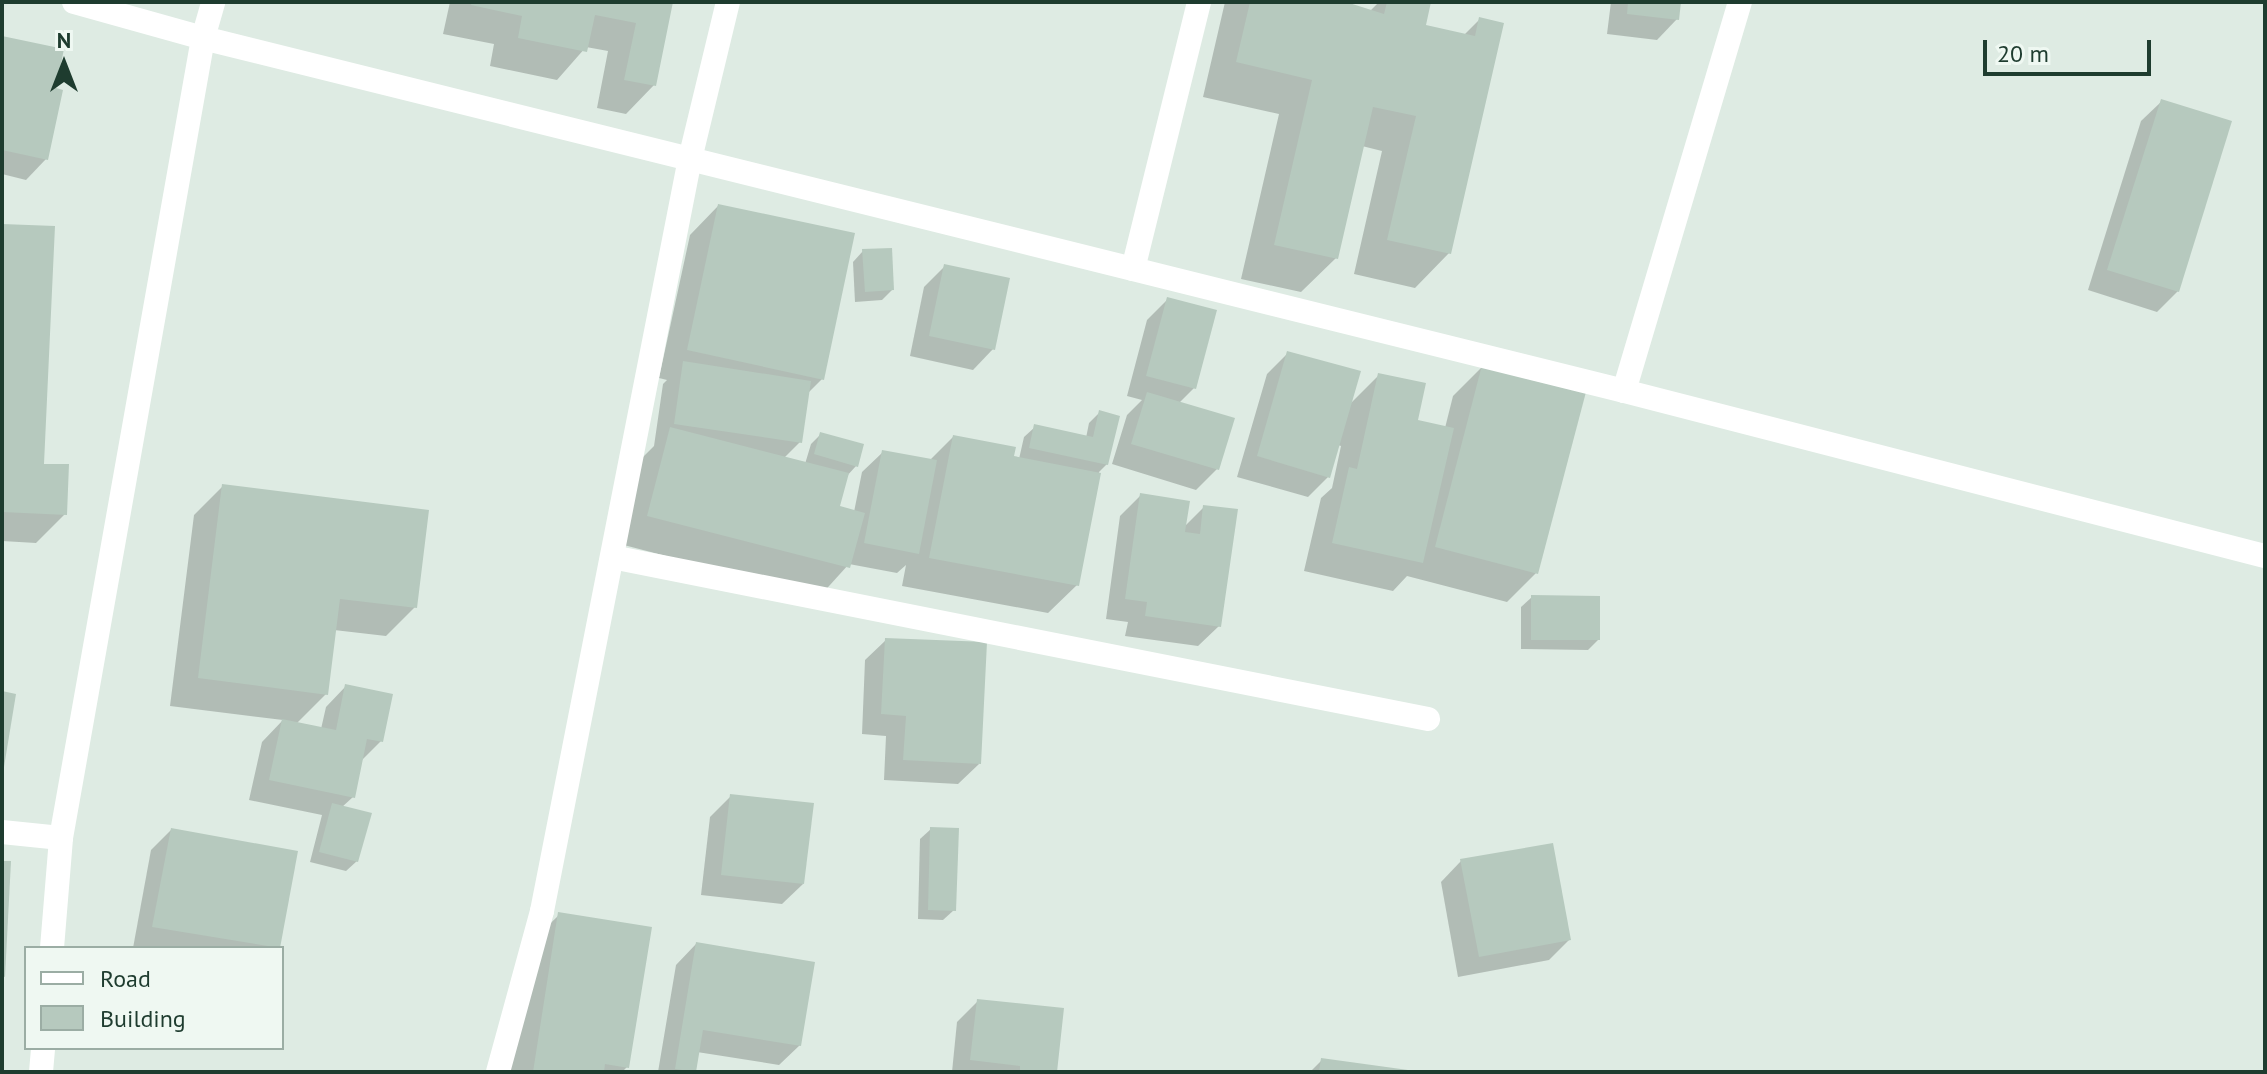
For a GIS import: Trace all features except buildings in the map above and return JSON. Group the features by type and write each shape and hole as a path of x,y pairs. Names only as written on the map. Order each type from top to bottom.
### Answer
{"street":[{"path":"74,2 203,38 1624,391 2265,556"},
{"path":"52,946 61,838 203,38 213,2"},
{"path":"498,1072 542,911 690,159 728,2"},
{"path":"1133,269 1199,2"},
{"path":"1624,391 1740,2"},
{"path":"612,557 1428,719"},
{"path":"2,832 61,838"},
{"path":"41,1072 43,1050"}]}
